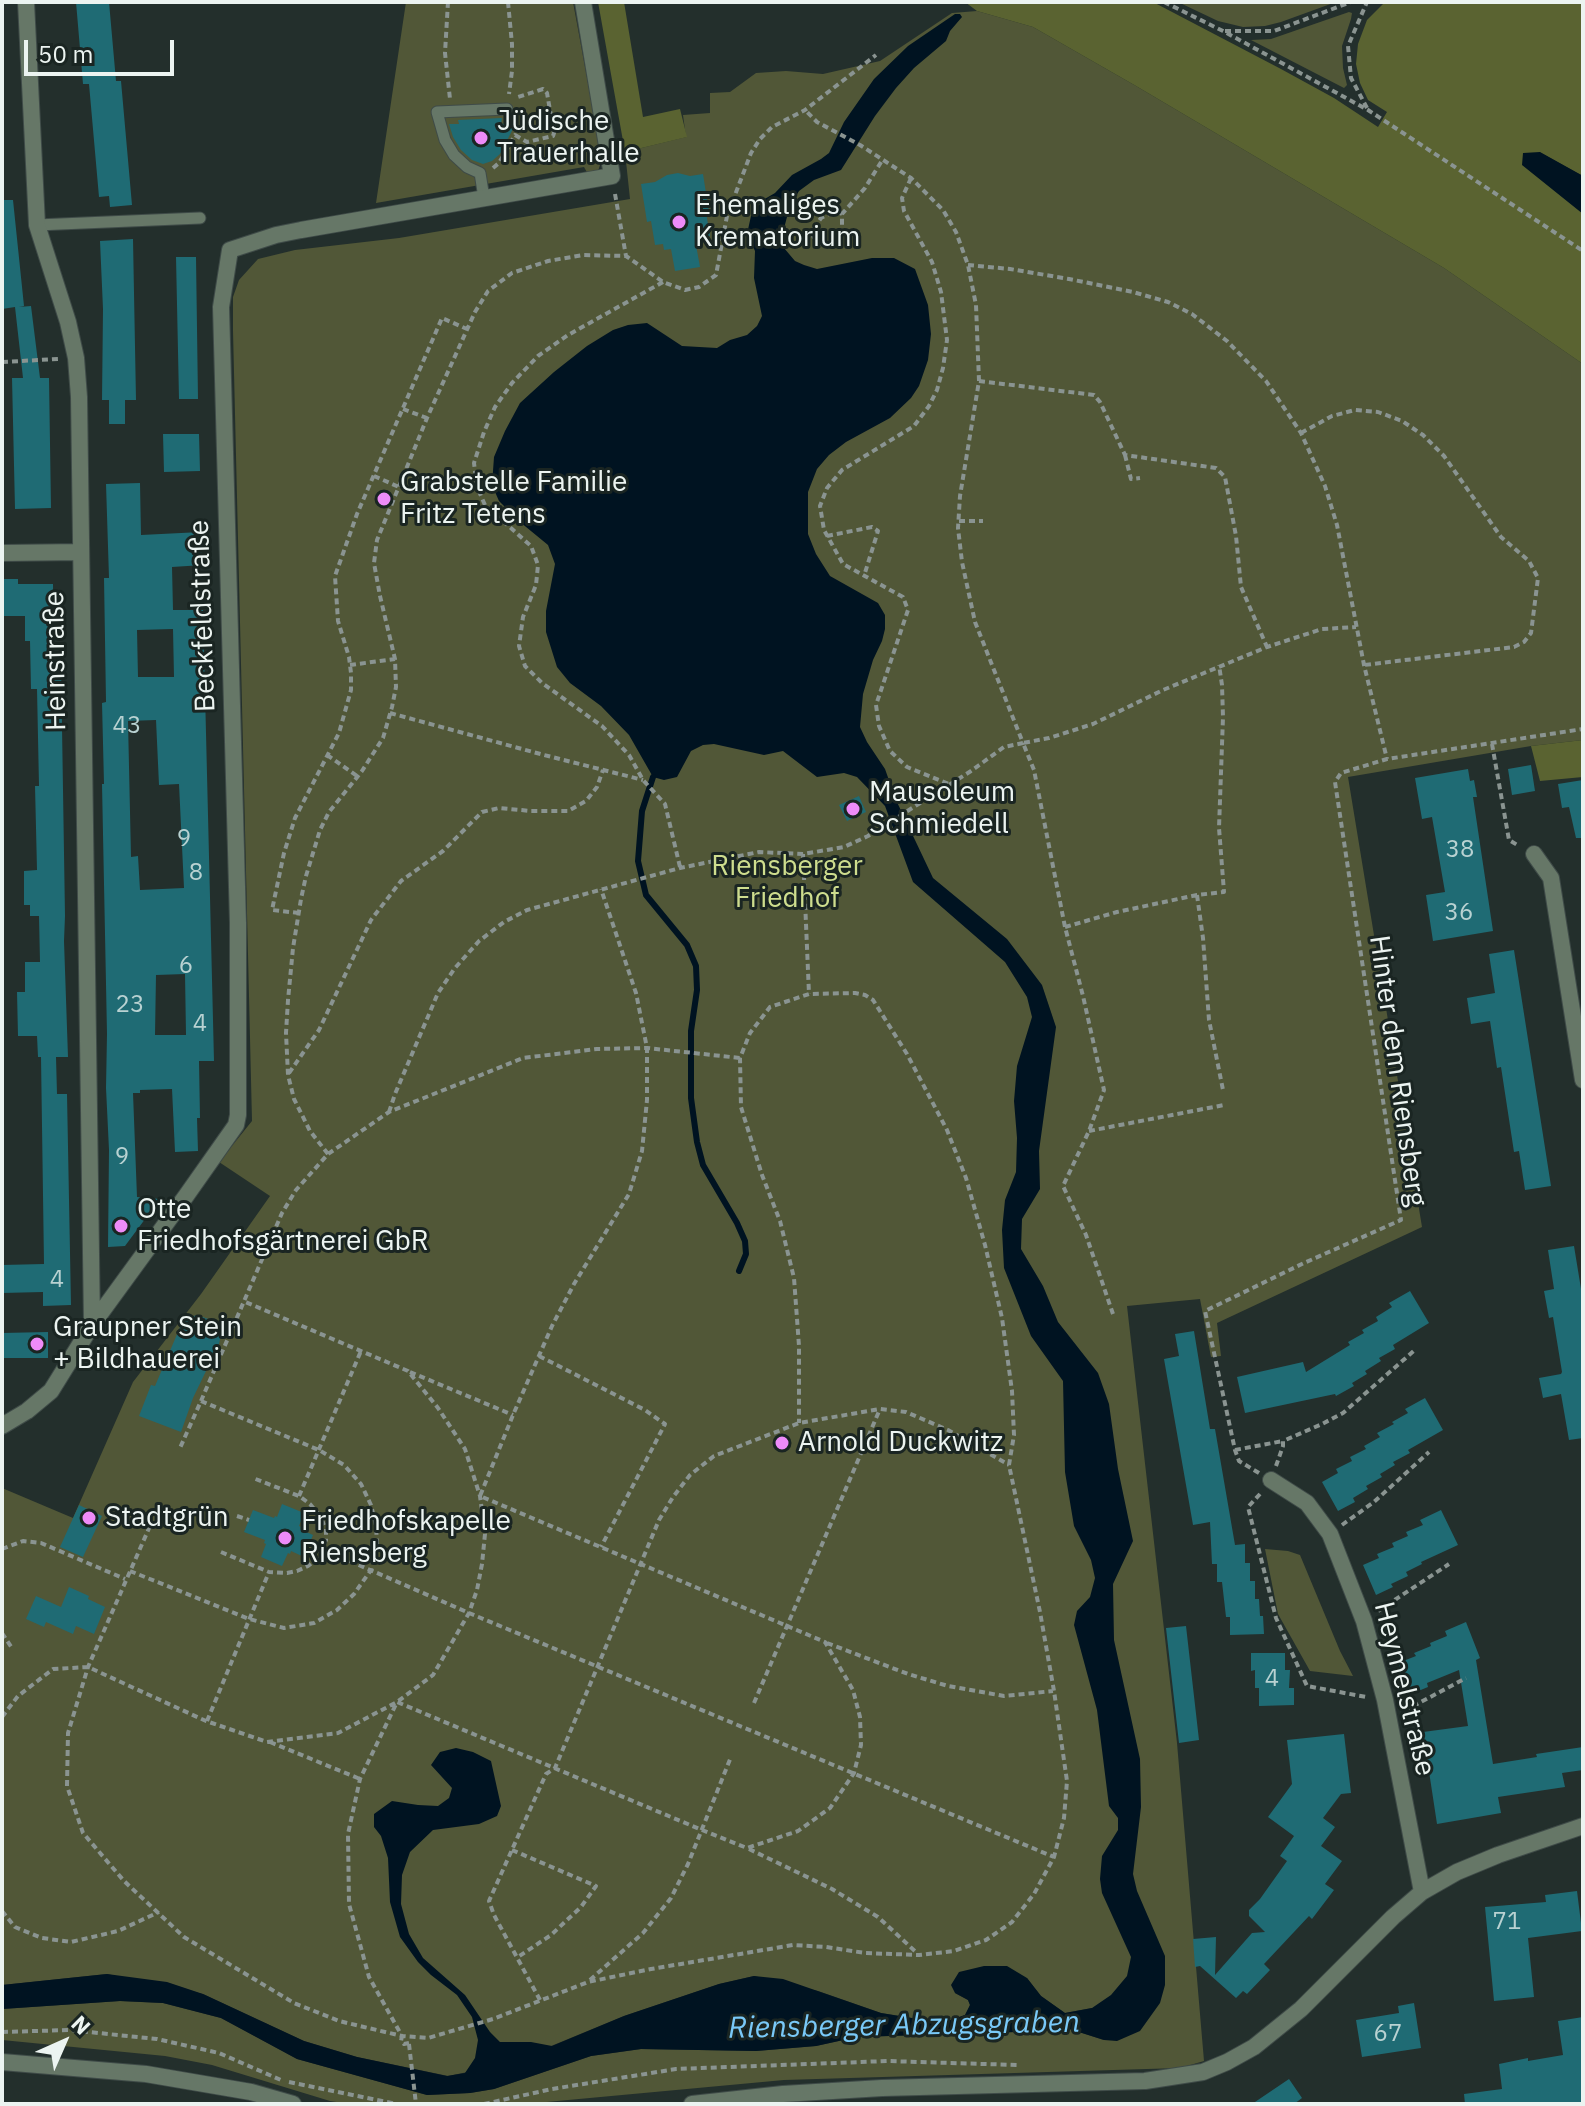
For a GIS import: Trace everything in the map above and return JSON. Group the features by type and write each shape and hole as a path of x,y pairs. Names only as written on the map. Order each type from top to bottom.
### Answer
{"street":[{"name":"Heinstraße","path":"26,2 37,225 68,322 76,358 79,397 92,1325"},
{"path":"583,2 612,176"},
{"name":"Beckfeldstraße","path":"92,1325 236,1125 238,1115 238,923 221,307 230,250 301,230 612,176"},
{"path":"2,553 81,552"},
{"path":"1534,854 1551,878 1583,1080"},
{"path":"2,1426 51,1391 92,1325"},
{"name":"Heymelstraße","path":"1271,1480 1307,1503 1330,1534 1364,1621 1385,1700 1422,1892"},
{"path":"692,2104 1145,2081 1203,2072 1254,2047 1301,2009 1422,1892 1471,1866 1583,1826"},
{"path":"2,2062 146,2074 251,2092 293,2104"}],"lane":[{"path":"484,198 480,173 457,159 445,140 437,112 507,109"},
{"path":"37,225 200,218"}],"path":[{"path":"448,2 445,53 452,111"},
{"path":"480,173 499,163 515,135 527,142 553,136 554,133 547,93 543,89 508,101 512,71 508,2"},
{"path":"1164,2 1368,110 1583,251"},
{"path":"1223,31 1274,31 1351,2"},
{"path":"1367,2 1348,46 1351,78 1368,110"},
{"path":"328,1154 310,1131 294,1099 288,1075 288,1000 299,913 320,830 329,812 383,738 396,687 395,659 374,563 377,540 467,329 488,291 512,273 548,261 583,255 626,256 663,282 685,290 699,287 716,275 727,216 751,153 760,139 772,127 805,110 876,55"},
{"path":"805,110 817,122 911,178 943,210 956,232 968,265 976,305 979,381 960,496 962,562 975,622 1034,770 1065,927 1104,1090 1063,1186 1086,1235 1113,1314"},
{"path":"842,214 835,211 821,218 814,228 815,241 831,245 838,239 842,214 865,188 883,159"},
{"path":"612,176 626,256"},
{"path":"911,178 902,198 904,211 932,262 941,292 947,340 937,390 914,426 842,470 827,488 820,506 824,530 843,564 903,597 908,610 876,705 879,726 890,751 907,767 949,784"},
{"path":"968,265 1069,279 1168,302 1192,314 1227,341 1266,381 1301,433 1325,486 1337,525 1364,665 1387,759"},
{"path":"663,282 568,335 538,356 512,383 495,407 474,463 477,487 485,505 531,546 538,565 536,585 523,617 519,646 525,666 542,683 602,726 629,755 645,782 665,804 680,868"},
{"path":"299,913 272,910 284,853 295,818 339,733 351,690 350,665 338,621 335,576 357,514 442,318 467,329"},
{"path":"2,362 76,358"},
{"path":"979,381 1094,395 1125,455 1131,479 1140,478"},
{"path":"403,409 427,418"},
{"path":"1301,433 1332,416 1355,410 1378,412 1402,421 1423,435 1444,456 1501,537 1529,561 1538,578 1531,633 1524,642 1514,647 1364,665"},
{"path":"1125,455 1216,468 1225,477 1241,587 1267,647"},
{"path":"374,476 399,487"},
{"path":"959,521 983,521"},
{"path":"827,536 872,527 878,531 864,576"},
{"path":"389,1112 438,993 455,968 479,941 527,910 680,868 759,852 803,854 844,847 922,802 1004,747 1049,738 1093,724 1219,665 1267,647 1322,629 1356,627"},
{"path":"350,665 395,659"},
{"path":"1065,927 1117,912 1224,892 1219,828 1223,717 1219,665"},
{"path":"390,713 645,782"},
{"name":"Hinter dem Riensberg","path":"1235,1450 1205,1311 1401,1220 1335,782 1341,773 1387,759 1583,729"},
{"path":"1492,744 1509,840 1534,854"},
{"path":"327,755 357,776"},
{"path":"288,1075 319,1030 371,920 401,881 443,851 482,812 499,808 568,811 586,801 597,787 603,770"},
{"path":"803,854 809,994"},
{"path":"480,1496 539,1356 574,1284 629,1194 642,1151 647,1100 647,1048 636,993 601,889"},
{"path":"1197,895 1209,1020 1223,1090"},
{"path":"397,1702 360,1779 348,1834 349,1904 369,1977 404,2044 409,2040 428,2038 493,2019 588,1982 651,1969 793,1945 865,1953 919,1955 954,1951 986,1940 1012,1922 1034,1894 1054,1857 1064,1818 1067,1781 1040,1612 1009,1465 1014,1435 1012,1391 1002,1318 966,1178 947,1130 907,1054 873,1000 855,993 809,994 770,1007 750,1033 740,1058 741,1107 780,1221 794,1278 799,1346 799,1423"},
{"path":"180,1448 282,1213 296,1190 328,1154 389,1112 523,1058 597,1049 647,1048 740,1058"},
{"path":"1089,1131 1224,1105"},
{"path":"243,1301 513,1415"},
{"path":"1271,1480 1239,1461 1235,1450 1283,1441 1343,1413 1416,1349"},
{"path":"299,1496 361,1351"},
{"path":"539,1356 645,1410 665,1424 601,1547"},
{"path":"267,1742 338,1733 397,1702 433,1675 469,1613 477,1590 485,1534 480,1496 465,1449 408,1371"},
{"path":"129,1570 249,1619 284,1628 314,1623 337,1610 354,1594 371,1570 377,1544 371,1505 361,1484 344,1465 319,1450 201,1401"},
{"path":"540,2000 489,1901 546,1774 555,1768 659,1520 690,1475 714,1456 799,1423 880,1409 906,1412 948,1430 1009,1465"},
{"path":"754,1703 880,1409"},
{"path":"1283,1441 1271,1480 1248,1507 1276,1618 1307,1686 1385,1700 1406,1712 1466,1678"},
{"path":"1330,1534 1374,1502 1429,1452"},
{"path":"221,1552 269,1572 287,1573 297,1571 318,1558 326,1540 326,1529 310,1504 299,1496 253,1478"},
{"path":"480,1496 908,1674 948,1686 1004,1696 1054,1691"},
{"path":"237,1516 249,1520"},
{"path":"150,1526 88,1667 68,1733 67,1786 83,1833 124,1881 184,1937 294,2003 339,2021 402,2036"},
{"path":"2,1549 23,1541 41,1543 125,1579"},
{"path":"322,1549 1054,1857"},
{"path":"1364,1621 1449,1564"},
{"path":"206,1721 269,1572"},
{"path":"2,1633 12,1648"},
{"path":"747,1848 798,1831 830,1808 854,1773 861,1745 860,1717 853,1690 825,1642"},
{"path":"2,1717 18,1696 53,1669 88,1667 206,1721 360,1779"},
{"path":"1448,1690 1448,1696"},
{"path":"397,1702 747,1848 832,1889 878,1917 919,1955"},
{"path":"588,1982 643,1933 671,1898 731,1757"},
{"path":"512,1850 596,1886 581,1907 551,1935 517,1958"},
{"path":"2,1911 15,1927 42,1938 71,1942 118,1931 159,1912"},
{"path":"2,2032 69,2030 157,2039 219,2053 283,2081 397,2104"},
{"path":"409,2040 416,2102"}],"green space":[{"path":"406,2 573,2 602,159 597,174 589,176 584,167 376,203"},
{"path":"598,2 624,2 643,117 680,109 687,137 625,152"},
{"path":"965,2 1153,2 1334,98 1378,127 1387,112 1368,100 1356,64 1358,44 1367,20 1385,2 1583,2 1583,176 1539,152 1583,214 1583,364 1444,268 1136,86 1033,27 977,11"},
{"path":"1178,2 1336,2 1281,22 1243,27 1218,21"},
{"name":"Riensberger Friedhof","path":"977,11 1033,27 1136,86 1444,268 1583,364 1583,740 1348,777 1422,1227 1217,1323 1221,1356 1211,1357 1200,1299 1127,1306 1177,1743 1204,2061 1180,2068 784,2080 525,2104 349,2104 212,2065 165,2056 2,2040 2,2009 120,2001 163,2003 221,2018 297,2059 427,2095 494,2089 591,2056 641,2049 756,2051 816,2046 857,2037 1016,2032 1060,2026 1104,2040 1092,2008 1065,2013 1041,1996 1027,1978 955,1993 968,2000 970,2005 965,2015 948,2021 930,2021 881,2013 818,1991 754,1976 719,1984 624,2016 492,2067 448,2076 357,2057 304,2041 203,1994 107,1974 2,1985 2,1488 73,1518 133,1382 201,1294 270,1196 219,1162 252,1121 233,331 233,297 239,280 258,259 295,250 399,238 630,199 625,152 686,137 683,115 710,113 710,93 730,92 756,73 786,71 823,74 880,61 952,13"},
{"path":"1352,13 1351,19 1342,46 1347,85 1344,88 1251,40 1271,39"},
{"path":"1583,740 1583,777 1540,781 1531,746"},
{"path":"1265,1549 1300,1555 1353,1676 1310,1671 1278,1614"}],"water":[{"name":"Riensberger Abzugsgraben","path":"955,14 962,17 946,41 896,88 841,170 814,180 799,191 787,217 783,232 784,248 795,261 804,265 817,269 872,258 894,258 915,269 928,305 931,334 928,360 919,386 911,398 890,418 846,442 817,469 808,492 808,534 830,576 878,603 885,615 882,641 863,694 860,727 885,769 896,800 933,878 1007,939 1042,985 1056,1027 1039,1151 1040,1189 1022,1219 1021,1249 1043,1286 1058,1322 1098,1373 1109,1404 1133,1541 1113,1584 1114,1640 1140,1759 1141,1807 1133,1874 1137,1891 1165,1956 1165,1985 1160,2003 1140,2031 1117,2041 1060,2026 1016,2032 857,2037 816,2046 756,2051 641,2049 591,2056 494,2089 427,2095 297,2059 221,2018 163,2003 120,2001 2,2009 2,1985 107,1974 167,1982 203,1994 304,2041 357,2057 447,2076 465,2073 475,2058 478,2040 472,2017 457,1995 418,1962 400,1937 390,1902 388,1858 381,1836 374,1827 374,1814 392,1801 438,1806 449,1798 452,1788 431,1765 440,1752 456,1748 491,1761 501,1806 497,1816 479,1824 433,1830 410,1852 402,1875 401,1904 409,1934 423,1958 465,1995 500,2042 552,2046 624,2016 719,1984 754,1976 783,1979 881,2013 948,2021 965,2015 970,2005 968,2000 955,1993 951,1985 959,1972 984,1966 1007,1966 1027,1978 1041,1996 1065,2013 1092,2008 1111,1995 1127,1976 1131,1957 1102,1893 1100,1879 1102,1856 1118,1830 1118,1818 1109,1806 1097,1710 1074,1625 1077,1611 1090,1597 1095,1578 1091,1560 1074,1526 1065,1472 1063,1381 1031,1336 1004,1268 1002,1230 1005,1200 1016,1172 1014,1101 1017,1066 1032,1017 1027,997 1005,962 913,882 885,806 857,777 844,773 817,777 783,751 764,755 714,744 691,751 677,777 664,780 653,777 629,735 601,706 570,683 557,667 546,632 546,611 555,564 548,545 499,501 492,485 494,457 520,403 587,346 613,330 647,323 682,346 717,348 747,335 757,326 762,316 754,278 755,251 747,234 751,216 763,200 775,193 792,175 829,153 844,122 874,79 908,46"},
{"path":"1540,152 1583,176 1583,214 1522,165 1523,153"}],"building":[{"path":"76,2 109,2 116,81 121,81 132,205 110,207 109,196 99,197 89,84 83,84"},
{"name":"Jüdische Trauerhalle","path":"502,118 501,124 516,123 500,154 483,164 472,160 461,150 449,124 459,124 458,120"},
{"name":"Ehemaliges Krematorium","path":"678,173 690,176 703,174 710,236 702,237 703,244 696,245 700,267 675,271 671,249 664,250 663,244 655,245 651,221 647,222 641,184"},
{"path":"2,200 13,200 24,306 19,307 31,306 40,378 49,378 51,508 15,509 12,378 23,378 15,307 2,309"},
{"path":"133,239 136,400 125,400 125,424 109,424 109,400 102,400 100,241"},
{"path":"176,257 196,257 198,399 179,399"},
{"path":"163,434 199,434 200,471 164,472"},
{"path":"140,483 141,535 201,532 203,565 172,567 173,610 203,610 214,1061 199,1061 198,1151 175,1152 172,1089 133,1093 137,1197 160,1199 125,1246 108,1247 102,784 102,703 106,702 104,578 109,578 106,484","holes":["173,629 174,677 138,677 137,630","156,720 159,785 179,784 184,888 140,890 138,856 131,857 128,721","185,974 186,1035 155,1035 156,975"]},
{"path":"2,579 18,579 18,584 53,584 54,663 61,663 68,1057 56,1057 57,1094 67,1094 71,1305 43,1306 43,1292 2,1293 2,1265 44,1264 41,1057 38,1057 37,1036 18,1036 17,992 25,992 25,962 40,962 39,916 30,916 30,905 24,905 24,871 37,870 37,689 31,689 30,641 25,641 25,616 2,616"},
{"path":"1531,765 1535,791 1512,795 1508,769"},
{"path":"1468,769 1477,797 1473,797 1493,931 1433,941 1426,895 1445,892 1432,817 1422,819 1415,778"},
{"path":"1583,780 1583,838 1576,838 1569,807 1562,808 1558,784"},
{"name":"Mausoleum Schmiedell","path":"859,796 866,812 847,821 839,805"},
{"path":"1514,950 1551,1186 1525,1190 1519,1151 1514,1152 1501,1067 1497,1068 1490,1021 1471,1024 1467,998 1495,993 1489,954"},
{"path":"1574,1246 1583,1301 1583,1438 1569,1440 1561,1394 1543,1398 1539,1378 1562,1372 1553,1317 1549,1318 1544,1291 1554,1289 1548,1250"},
{"path":"1410,1291 1429,1323 1393,1345 1395,1349 1379,1358 1381,1361 1365,1371 1367,1374 1352,1383 1354,1386 1336,1396 1245,1413 1237,1377 1303,1362 1306,1372 1350,1345 1348,1342 1364,1333 1362,1330 1378,1321 1376,1317 1392,1307 1389,1303"},
{"path":"197,1315 214,1321 221,1335 181,1432 139,1416 181,1325"},
{"path":"1194,1331 1210,1429 1215,1429 1235,1545 1245,1544 1245,1563 1250,1563 1250,1581 1255,1581 1255,1599 1259,1599 1264,1634 1230,1635 1230,1617 1226,1617 1222,1582 1217,1582 1217,1564 1212,1564 1210,1522 1193,1525 1164,1359 1179,1356 1175,1334"},
{"path":"48,1332 48,1358 2,1358 2,1333"},
{"path":"1425,1398 1443,1430 1408,1450 1410,1453 1393,1462 1395,1465 1380,1474 1382,1477 1353,1498 1355,1502 1338,1511 1322,1482 1338,1473 1336,1469 1352,1461 1350,1457 1366,1449 1364,1446 1380,1437 1377,1433 1408,1413 1405,1409"},
{"name":"Friedhofskapelle Riensberg","path":"282,1504 304,1513 300,1529 313,1535 304,1557 291,1551 282,1566 261,1557 265,1540 244,1532 253,1510 274,1518"},
{"path":"79,1505 102,1516 83,1557 60,1547"},
{"path":"1441,1510 1458,1545 1421,1562 1406,1572 1408,1576 1391,1584 1393,1587 1376,1595 1363,1565 1379,1558 1377,1554 1394,1547 1392,1543 1408,1536 1406,1532 1423,1525 1420,1520"},
{"path":"69,1587 105,1607 94,1634 76,1626 73,1634 46,1622 44,1627 26,1619 36,1596 61,1607"},
{"path":"1466,1622 1480,1658 1476,1660 1493,1764 1583,1747 1583,1770 1562,1773 1565,1787 1498,1797 1501,1813 1437,1824 1423,1732 1468,1726 1459,1670 1427,1683 1428,1687 1411,1694 1398,1663 1416,1656 1414,1653 1447,1636 1445,1631"},
{"path":"1186,1626 1199,1740 1179,1743 1166,1628"},
{"path":"1251,1653 1285,1653 1285,1670 1290,1670 1289,1688 1294,1688 1294,1705 1259,1706 1255,1670 1251,1671"},
{"path":"1344,1734 1351,1793 1341,1794 1323,1818 1335,1827 1321,1846 1342,1861 1325,1884 1334,1890 1312,1919 1309,1916 1264,1964 1270,1970 1247,1994 1243,1991 1236,1998 1200,1966 1195,1967 1193,1939 1216,1937 1215,1975 1252,1933 1265,1932 1249,1916 1249,1910 1287,1861 1280,1856 1294,1836 1268,1817 1292,1784 1287,1740"},
{"path":"1577,1891 1582,1931 1528,1938 1534,1997 1494,2001 1485,1907 1546,1902 1545,1895"},
{"path":"1414,2003 1421,2048 1362,2057 1356,2020 1399,2013 1398,2006"},
{"path":"1583,2017 1583,2104 1465,2104 1464,2094 1502,2089 1499,2064 1563,2055 1558,2021"},
{"path":"1289,2079 1302,2098 1294,2104 1252,2104"}],"waterway":[{"path":"653,777 642,811 638,861 646,895 687,945 696,966 697,990 691,1031 691,1098 697,1142 703,1165 745,1241 746,1254 739,1271"}],"place":[{"name":"Jüdische Trauerhalle","path":"481,138"},
{"name":"Ehemaliges Krematorium","path":"679,222"},
{"name":"Grabstelle Familie Fritz Tetens","path":"384,499"},
{"name":"Mausoleum Schmiedell","path":"853,809"},
{"name":"Otte Friedhofsgärtnerei GbR","path":"121,1226"},
{"name":"Graupner Stein + Bildhauerei","path":"37,1344"},
{"name":"Arnold Duckwitz","path":"782,1443"},
{"name":"Stadtgrün","path":"89,1518"},
{"name":"Friedhofskapelle Riensberg","path":"285,1538"}]}
